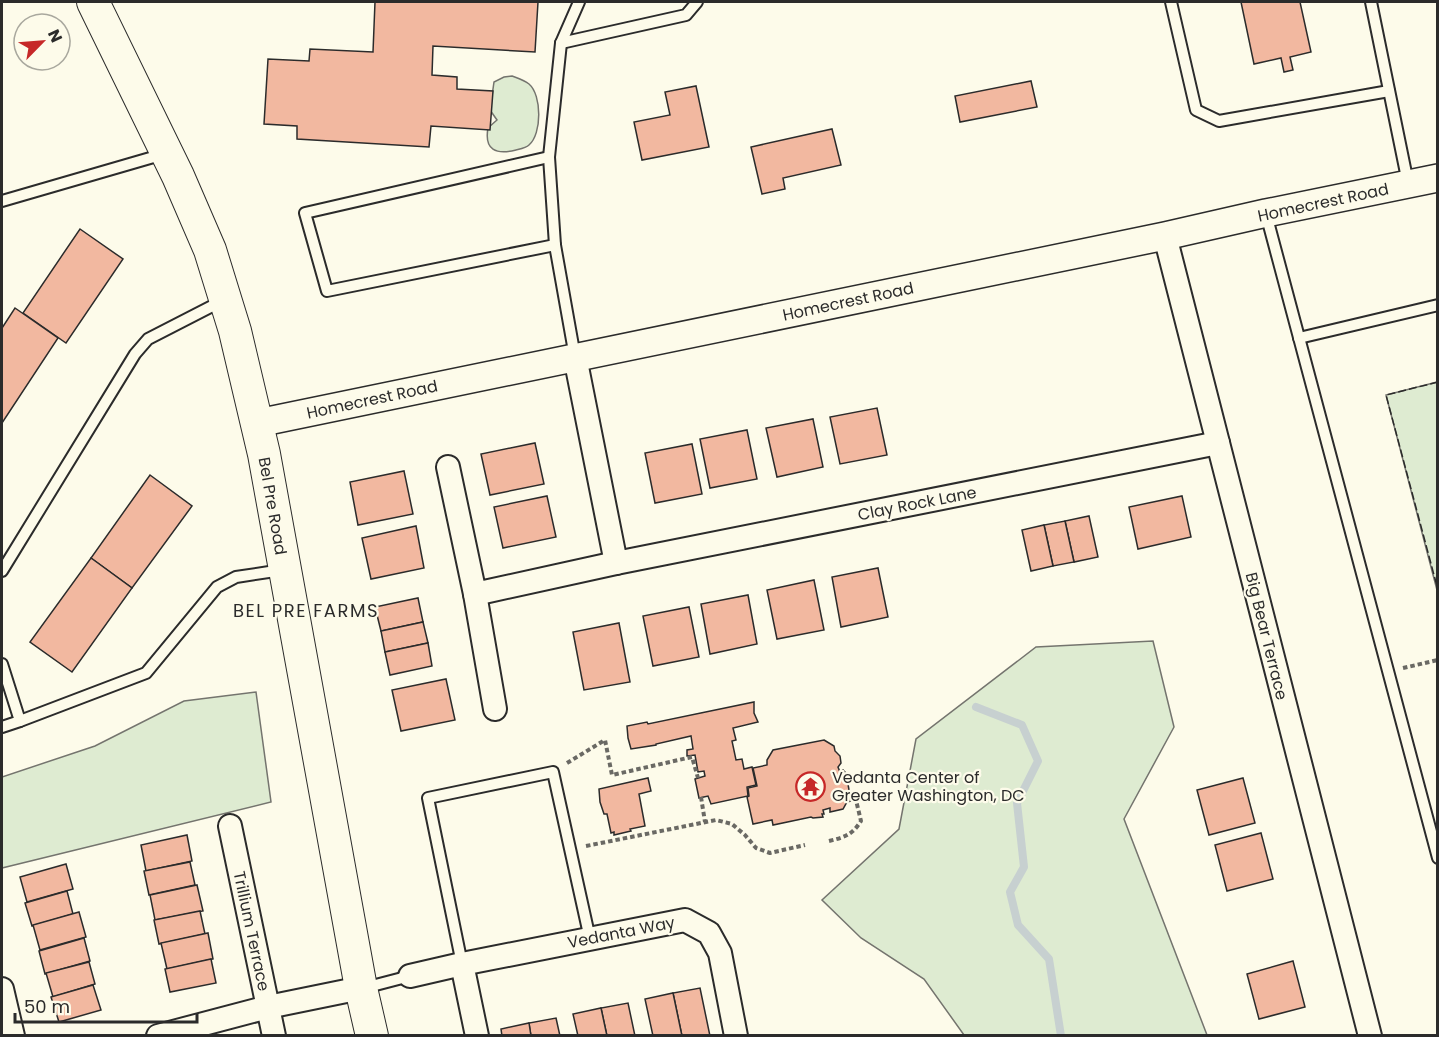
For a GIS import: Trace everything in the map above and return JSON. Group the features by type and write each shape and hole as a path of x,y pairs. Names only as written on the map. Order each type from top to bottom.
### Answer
{"main road":[{"name":"Bel Pre Road","path":"93,2 167,153 210,250 235,331 258,423 372,1035"}],"street":[{"name":"Homecrest Road","path":"258,423 1437,178"},
{"name":"Big Bear Terrace","path":"1165,236 1370,1035"},
{"path":"575,357 616,563"},
{"name":"Clay Rock Lane","path":"475,594 616,563 1218,443"},
{"path":"448,467 475,594 495,709"},
{"name":"Trillium Terrace","path":"230,826 274,1035"},
{"name":"Vedanta Way","path":"410,976 685,920 709,933 720,953 736,1035"},
{"path":"462,964 477,1035"},
{"path":"158,1035 267,1007 362,988"},
{"path":"2,989 14,1035"}],"lane":[{"path":"575,357 555,245 549,157 561,43 579,2"},
{"path":"561,43 686,15 696,2"},
{"path":"1171,2 1196,110 1219,121 1389,91"},
{"path":"1371,2 1408,184"},
{"path":"2,201 167,153"},
{"path":"549,157 304,213 327,291 555,245"},
{"path":"1266,213 1437,858"},
{"path":"2,571 135,354 148,339 225,300"},
{"path":"1299,338 1437,305"},
{"path":"2,727 146,673 217,587 236,577 285,570"},
{"path":"2,664 20,722"},
{"path":"462,964 428,798 553,772 590,939"},
{"path":"362,988 410,976"}],"path":[{"path":"1388,672 1437,660"},
{"path":"553,772 605,740 612,775 692,757 698,778"},
{"path":"829,841 851,834 857,829 861,821 855,796"},
{"path":"701,797 705,822"},
{"path":"570,849 716,820 732,824 756,848 770,853 805,845"}],"green space":[{"path":"512,76 529,84 533,89 538,105 538,124 533,140 528,146 503,152 490,146 487,135 488,128 497,120 490,110 494,82"},
{"path":"1438,382 1437,590 1386,395"},
{"path":"1153,641 1174,727 1124,819 1207,1035 964,1035 924,979 861,938 822,900 899,829 916,739 1036,647"},
{"path":"256,692 271,802 2,868 2,777 95,746 184,701"}],"building":[{"path":"375,2 538,2 535,52 433,46 432,75 457,77 457,89 493,91 490,130 431,126 429,147 297,139 297,126 264,124 268,59 309,61 310,49 373,52"},
{"path":"1241,2 1300,2 1311,52 1290,57 1293,70 1284,72 1281,58 1254,64"},
{"path":"1031,81 1037,107 960,122 955,96"},
{"path":"696,86 709,147 642,160 634,122 670,115 665,92"},
{"path":"832,129 841,165 783,178 785,189 762,194 751,147"},
{"path":"80,229 123,259 66,343 23,313"},
{"path":"15,308 58,338 2,423 2,328"},
{"path":"877,408 887,455 840,464 830,417"},
{"path":"813,419 823,467 777,477 766,428"},
{"path":"747,430 757,479 710,488 700,439"},
{"path":"535,443 544,484 490,495 481,454"},
{"path":"692,444 702,494 655,503 645,453"},
{"path":"404,471 413,514 358,525 350,482"},
{"path":"150,475 192,506 132,588 91,558"},
{"path":"547,496 556,537 503,548 494,507"},
{"path":"1182,496 1191,537 1138,549 1129,507"},
{"path":"1089,516 1098,557 1074,562 1065,521"},
{"path":"1065,521 1074,562 1053,566 1044,525"},
{"path":"1044,525 1053,566 1031,571 1022,530"},
{"path":"416,526 424,568 371,579 362,538"},
{"path":"91,558 132,588 72,672 30,642"},
{"path":"878,568 888,617 841,627 832,577"},
{"path":"814,580 824,630 777,639 767,590"},
{"path":"748,595 757,644 710,654 701,604"},
{"path":"418,598 423,622 381,631 375,607"},
{"path":"689,607 699,657 653,666 643,616"},
{"path":"423,622 428,643 385,652 381,631"},
{"path":"619,623 630,682 584,690 573,632"},
{"path":"428,643 432,666 390,675 385,652"},
{"path":"446,679 455,720 401,731 392,690"},
{"path":"754,702 754,713 758,722 733,728 736,740 732,741 736,760 742,759 744,769 752,767 756,785 747,787 748,796 711,804 708,796 699,798 695,779 705,776 704,771 698,772 695,755 687,756 687,750 693,749 691,736 631,749 627,726 647,722 648,724"},
{"path":"824,740 834,746 840,756 841,763 838,767 840,772 843,770 846,773 851,801 847,802 843,809 830,812 830,808 823,810 823,817 811,817 773,825 772,820 753,824 747,797 749,796 748,788 757,786 753,768 767,765 767,760 773,750"},
{"path":"648,778 651,791 639,794 645,826 614,835 614,832 611,833 607,814 604,814 600,802 599,789"},
{"path":"1243,778 1255,823 1209,835 1197,790"},
{"path":"1261,833 1273,879 1227,891 1215,845"},
{"path":"187,835 192,861 146,871 141,845"},
{"path":"190,862 195,885 149,895 144,871"},
{"path":"66,864 73,889 27,902 20,877"},
{"path":"197,885 203,911 155,920 150,895"},
{"path":"67,891 73,914 32,926 25,903"},
{"path":"200,911 205,934 159,944 154,920"},
{"path":"79,912 86,937 40,950 33,925"},
{"path":"208,933 213,959 167,969 161,943"},
{"path":"84,938 90,961 45,974 39,951"},
{"path":"211,959 216,983 170,992 165,969"},
{"path":"1293,961 1305,1007 1259,1019 1247,974"},
{"path":"89,962 95,984 53,997 46,973"},
{"path":"93,985 101,1010 59,1022 51,997"},
{"path":"700,988 710,1036 682,1036 673,993"},
{"path":"673,993 682,1036 653,1036 645,999"},
{"path":"628,1003 635,1036 607,1036 601,1008"},
{"path":"601,1008 607,1036 578,1036 573,1014"},
{"path":"556,1018 560,1036 531,1036 529,1023"},
{"path":"529,1023 531,1036 502,1036 501,1029"}],"waterway":[{"path":"976,707 1022,725 1038,761 1017,803 1024,867 1010,892 1018,925 1049,959 1061,1036"}],"fence":[{"path":"1438,382 1386,395 1438,590"}],"place":[{"name":"Vedanta Center of Greater Washington, DC","path":"811,786"}],"district":[{"name":"BEL PRE FARMS","path":"306,611"}]}
